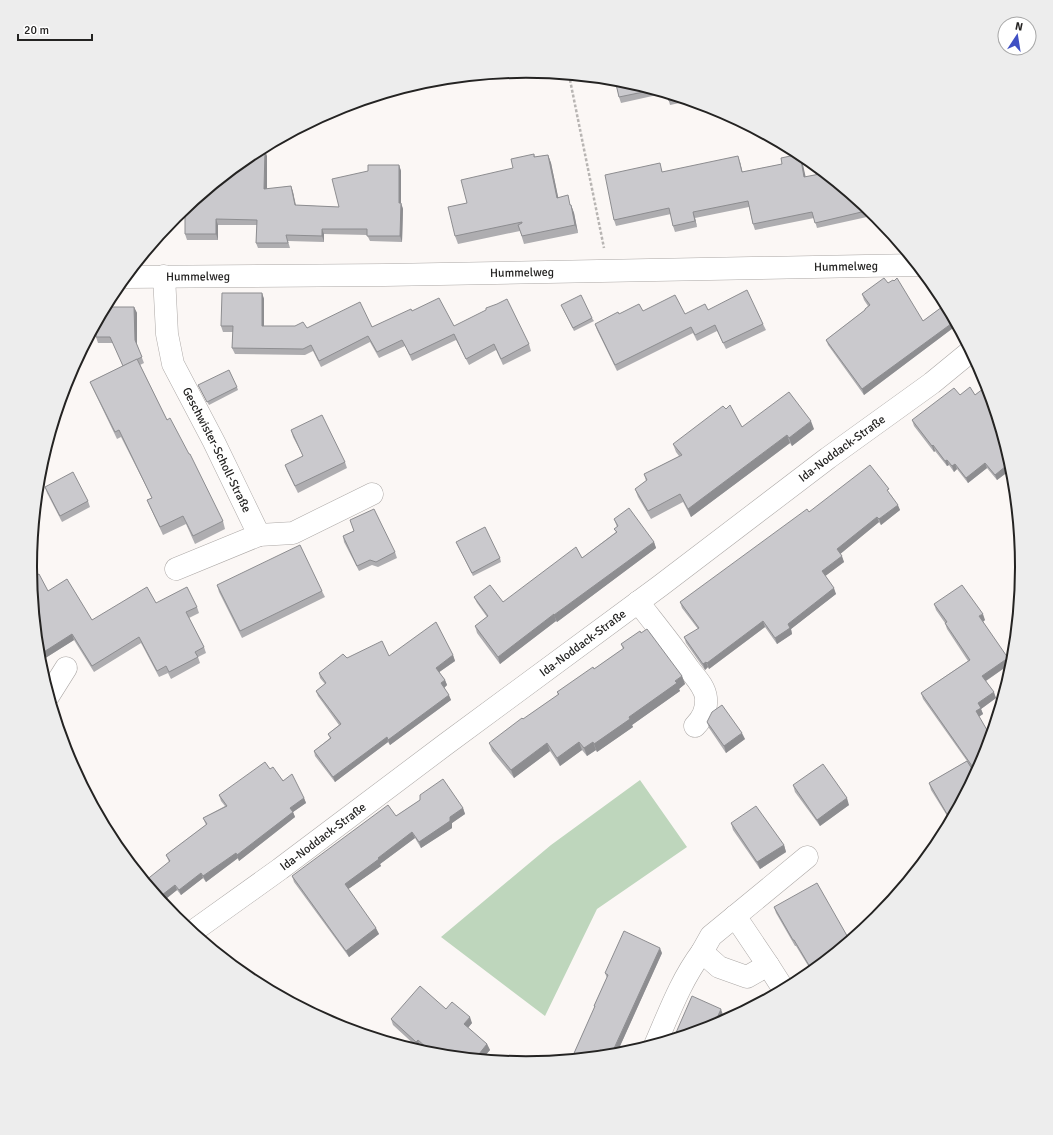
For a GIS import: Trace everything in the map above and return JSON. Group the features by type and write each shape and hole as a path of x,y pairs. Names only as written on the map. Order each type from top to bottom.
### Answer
{"street":[{"name":"Hummelweg","path":"133,277 392,275 911,265"},
{"name":"Geschwister-Scholl-Straße","path":"164,276 167,334 173,364 214,442 259,535"},
{"name":"Ida-Noddack-Straße","path":"196,929 280,869 828,458 932,383 967,354"},
{"path":"176,569 259,535 293,533 372,494"},
{"path":"638,602 702,685 706,700 705,708 702,718 695,726"},
{"path":"53,689 66,668"},
{"path":"658,1039 691,966 702,952 711,936 807,857"},
{"path":"735,916 781,985"},
{"path":"702,952 719,967 747,976 768,965"}],"path":[{"path":"570,80 609,270"}],"green space":[{"path":"640,780 687,847 597,909 545,1016 441,937 551,845"}],"building":[{"path":"616,86 642,92 619,97"},
{"path":"265,154 264,189 291,186 295,205 339,207 332,179 368,171 368,165 399,165 399,203 401,203 400,236 367,236 367,229 322,229 322,236 286,235 288,243 256,243 257,220 216,219 216,234 185,234 185,216 229,179"},
{"path":"534,154 534,157 548,155 557,198 568,195 575,225 522,236 518,225 522,222 455,236 448,207 467,203 461,180 513,168 511,159"},
{"path":"738,156 742,172 782,164 781,158 791,156 798,160 801,163 804,177 818,174 863,212 815,223 812,212 753,224 748,201 693,212 695,221 673,226 669,208 614,220 605,175 660,163 662,172"},
{"path":"884,278 888,283 897,278 923,321 941,308 951,324 862,389 826,340 870,305 862,294"},
{"path":"747,290 763,324 723,343 715,325 695,335 691,327 615,365 595,324 618,312 619,314 639,304 643,311 675,295 685,314 705,304 708,310"},
{"path":"222,293 262,293 262,326 295,326 303,322 307,328 360,302 372,327 411,309 412,311 439,298 454,326 486,310 486,308 507,299 529,344 501,359 494,344 466,359 454,334 410,355 402,340 377,352 368,336 319,361 311,345 303,349 232,348 233,326 221,326"},
{"path":"581,295 592,318 573,328 561,305"},
{"path":"112,307 134,307 135,340 142,357 123,366 110,337 96,337"},
{"path":"137,359 167,420 170,418 190,454 223,521 193,536 183,516 160,527 147,500 152,498 119,430 115,432 90,382"},
{"path":"229,370 237,387 207,402 198,385"},
{"path":"970,387 975,395 982,389 990,410 1006,466 995,475 985,463 966,478 955,464 952,466 947,460 945,461 912,420 954,388 960,395"},
{"path":"789,392 811,421 789,438 787,435 688,509 680,494 648,511 635,489 647,480 644,474 682,455 673,444 723,406 726,409 730,405 742,427"},
{"path":"322,415 345,462 295,486 285,465 303,456 291,430"},
{"path":"870,465 889,489 887,490 898,505 879,519 877,517 837,549 842,556 822,571 834,588 788,624 790,628 775,638 763,621 707,663 706,662 703,664 684,637 699,628 680,602 807,509 809,512"},
{"path":"73,472 88,501 60,516 45,487"},
{"path":"629,508 654,542 554,614 498,657 475,626 488,616 474,597 490,585 503,602 576,547 582,558 617,532 614,529 618,526 614,519"},
{"path":"374,509 395,552 376,562 370,560 357,566 343,536 354,531 350,520"},
{"path":"485,527 500,558 472,573 456,542"},
{"path":"300,545 322,591 240,631 217,585"},
{"path":"39,574 48,591 67,579 92,620 147,587 156,603 187,587 197,607 186,612 204,647 195,652 198,657 169,672 166,666 157,671 139,637 92,666 72,634 44,652 38,600 37,575"},
{"path":"962,585 983,614 979,616 1008,658 982,676 994,692 978,703 981,708 976,711 988,731 973,768 921,693 970,660 945,623 947,622 934,604"},
{"path":"436,622 453,655 436,668 445,680 441,683 449,695 388,740 387,737 333,777 314,751 331,738 328,734 341,724 316,691 326,683 319,673 343,654 347,658 382,641 389,656"},
{"path":"647,629 682,676 675,681 677,683 594,744 593,742 584,748 579,742 557,758 547,743 511,770 489,743 522,718 523,719 559,694 557,692 624,648 621,644 640,631 641,633"},
{"path":"722,705 742,733 724,746 707,722 712,712"},
{"path":"967,761 972,770 948,816 929,783"},
{"path":"265,762 270,769 273,767 283,781 292,774 304,798 290,808 293,812 237,855 236,853 203,876 201,873 179,890 175,885 162,895 149,878 170,861 166,855 207,824 203,818 227,806 219,795"},
{"path":"823,764 847,798 817,820 793,785"},
{"path":"443,779 463,808 450,817 450,821 419,842 412,832 345,884 376,928 346,951 292,876 388,805 396,816 420,800 420,795"},
{"path":"756,806 784,845 757,862 731,823"},
{"path":"817,883 848,937 810,966 774,907"},
{"path":"624,931 660,948 614,1049 573,1055 608,975 605,973"},
{"path":"420,986 446,1009 452,1002 470,1017 464,1024 487,1044 479,1055 425,1047 418,1040 416,1042 391,1019"},
{"path":"692,996 721,1009 717,1019 676,1033"}]}
